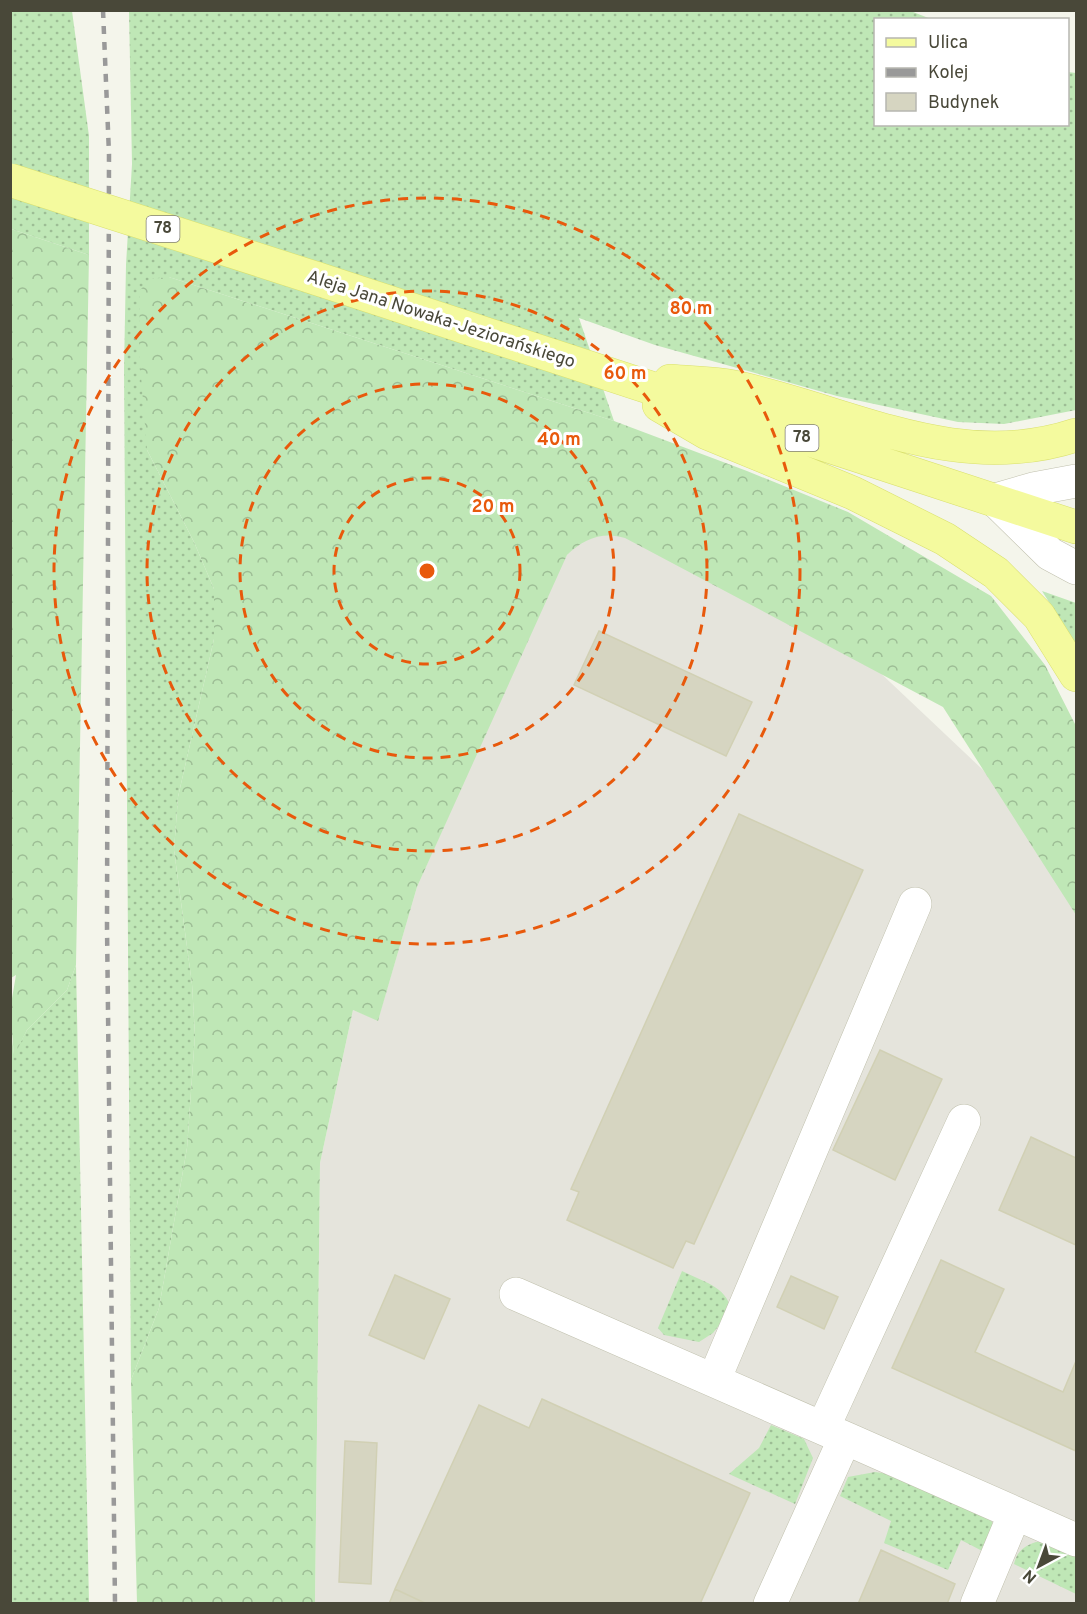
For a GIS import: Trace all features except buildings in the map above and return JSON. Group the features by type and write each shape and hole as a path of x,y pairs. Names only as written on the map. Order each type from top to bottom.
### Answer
{"main road":[{"name":"Aleja Jana Nowaka-Jeziorańskiego","path":"10,180 1077,527"},
{"path":"609,375 733,387 890,433 938,443 978,447 1025,446 1077,435"},
{"path":"609,375 707,434 853,493 945,539 996,573 1039,616 1077,675"}],"lane":[{"path":"1077,481 1033,489 995,500 1050,554 1077,568"},
{"path":"714,1380 915,904"},
{"path":"770,1604 834,1433 964,1121"},
{"path":"516,1294 1077,1540"},
{"path":"977,1604 1015,1513"}],"shaded area":[{"path":"614,421 1037,821 1076,873 1076,1603 315,1604 320,1163 353,1010 378,1020 417,887 556,573 578,543"}],"green space":[{"path":"908,10 928,18 874,18 874,126 1069,126 1069,72 1076,73 1076,410 1004,424 958,422 837,396 655,345 579,318 614,421 169,277 147,450 194,542 214,589 214,639 178,797 174,850 192,984 195,1035 187,1148 159,1308 131,1380 124,369 126,265 132,164 129,11"},
{"path":"12,11 72,11 89,136 89,255 11,229"},
{"path":"11,229 89,255 76,965 67,990 27,1030 14,1056 10,1010 16,975 11,978"},
{"path":"169,277 614,421 848,512 991,596 1045,665 1076,726 1076,915 943,707 625,538 609,535 594,538 567,555 417,887 378,1021 353,1010 320,1163 315,1603 137,1603 131,1380 159,1308 187,1148 195,1035 192,984 174,850 178,797 214,639 214,589 194,542 147,450 139,351 140,290 151,279"},
{"path":"1042,591 1076,603 1076,645"},
{"path":"76,965 89,1603 11,1603 10,1024 14,1054 27,1030 67,990"},
{"path":"682,1271 719,1290 729,1302 731,1310 713,1333 699,1342 664,1335 658,1328"},
{"path":"771,1425 804,1439 813,1458 795,1504 729,1474 759,1448"},
{"path":"875,1472 895,1475 989,1518 995,1526 992,1556 961,1540 948,1570 884,1543 891,1521 840,1496 848,1477"},
{"path":"1036,1542 1042,1542 1076,1557 1076,1594 1014,1564 1022,1550"}],"railway":[{"path":"103,10 109,154 107,926 115,1604"}]}
